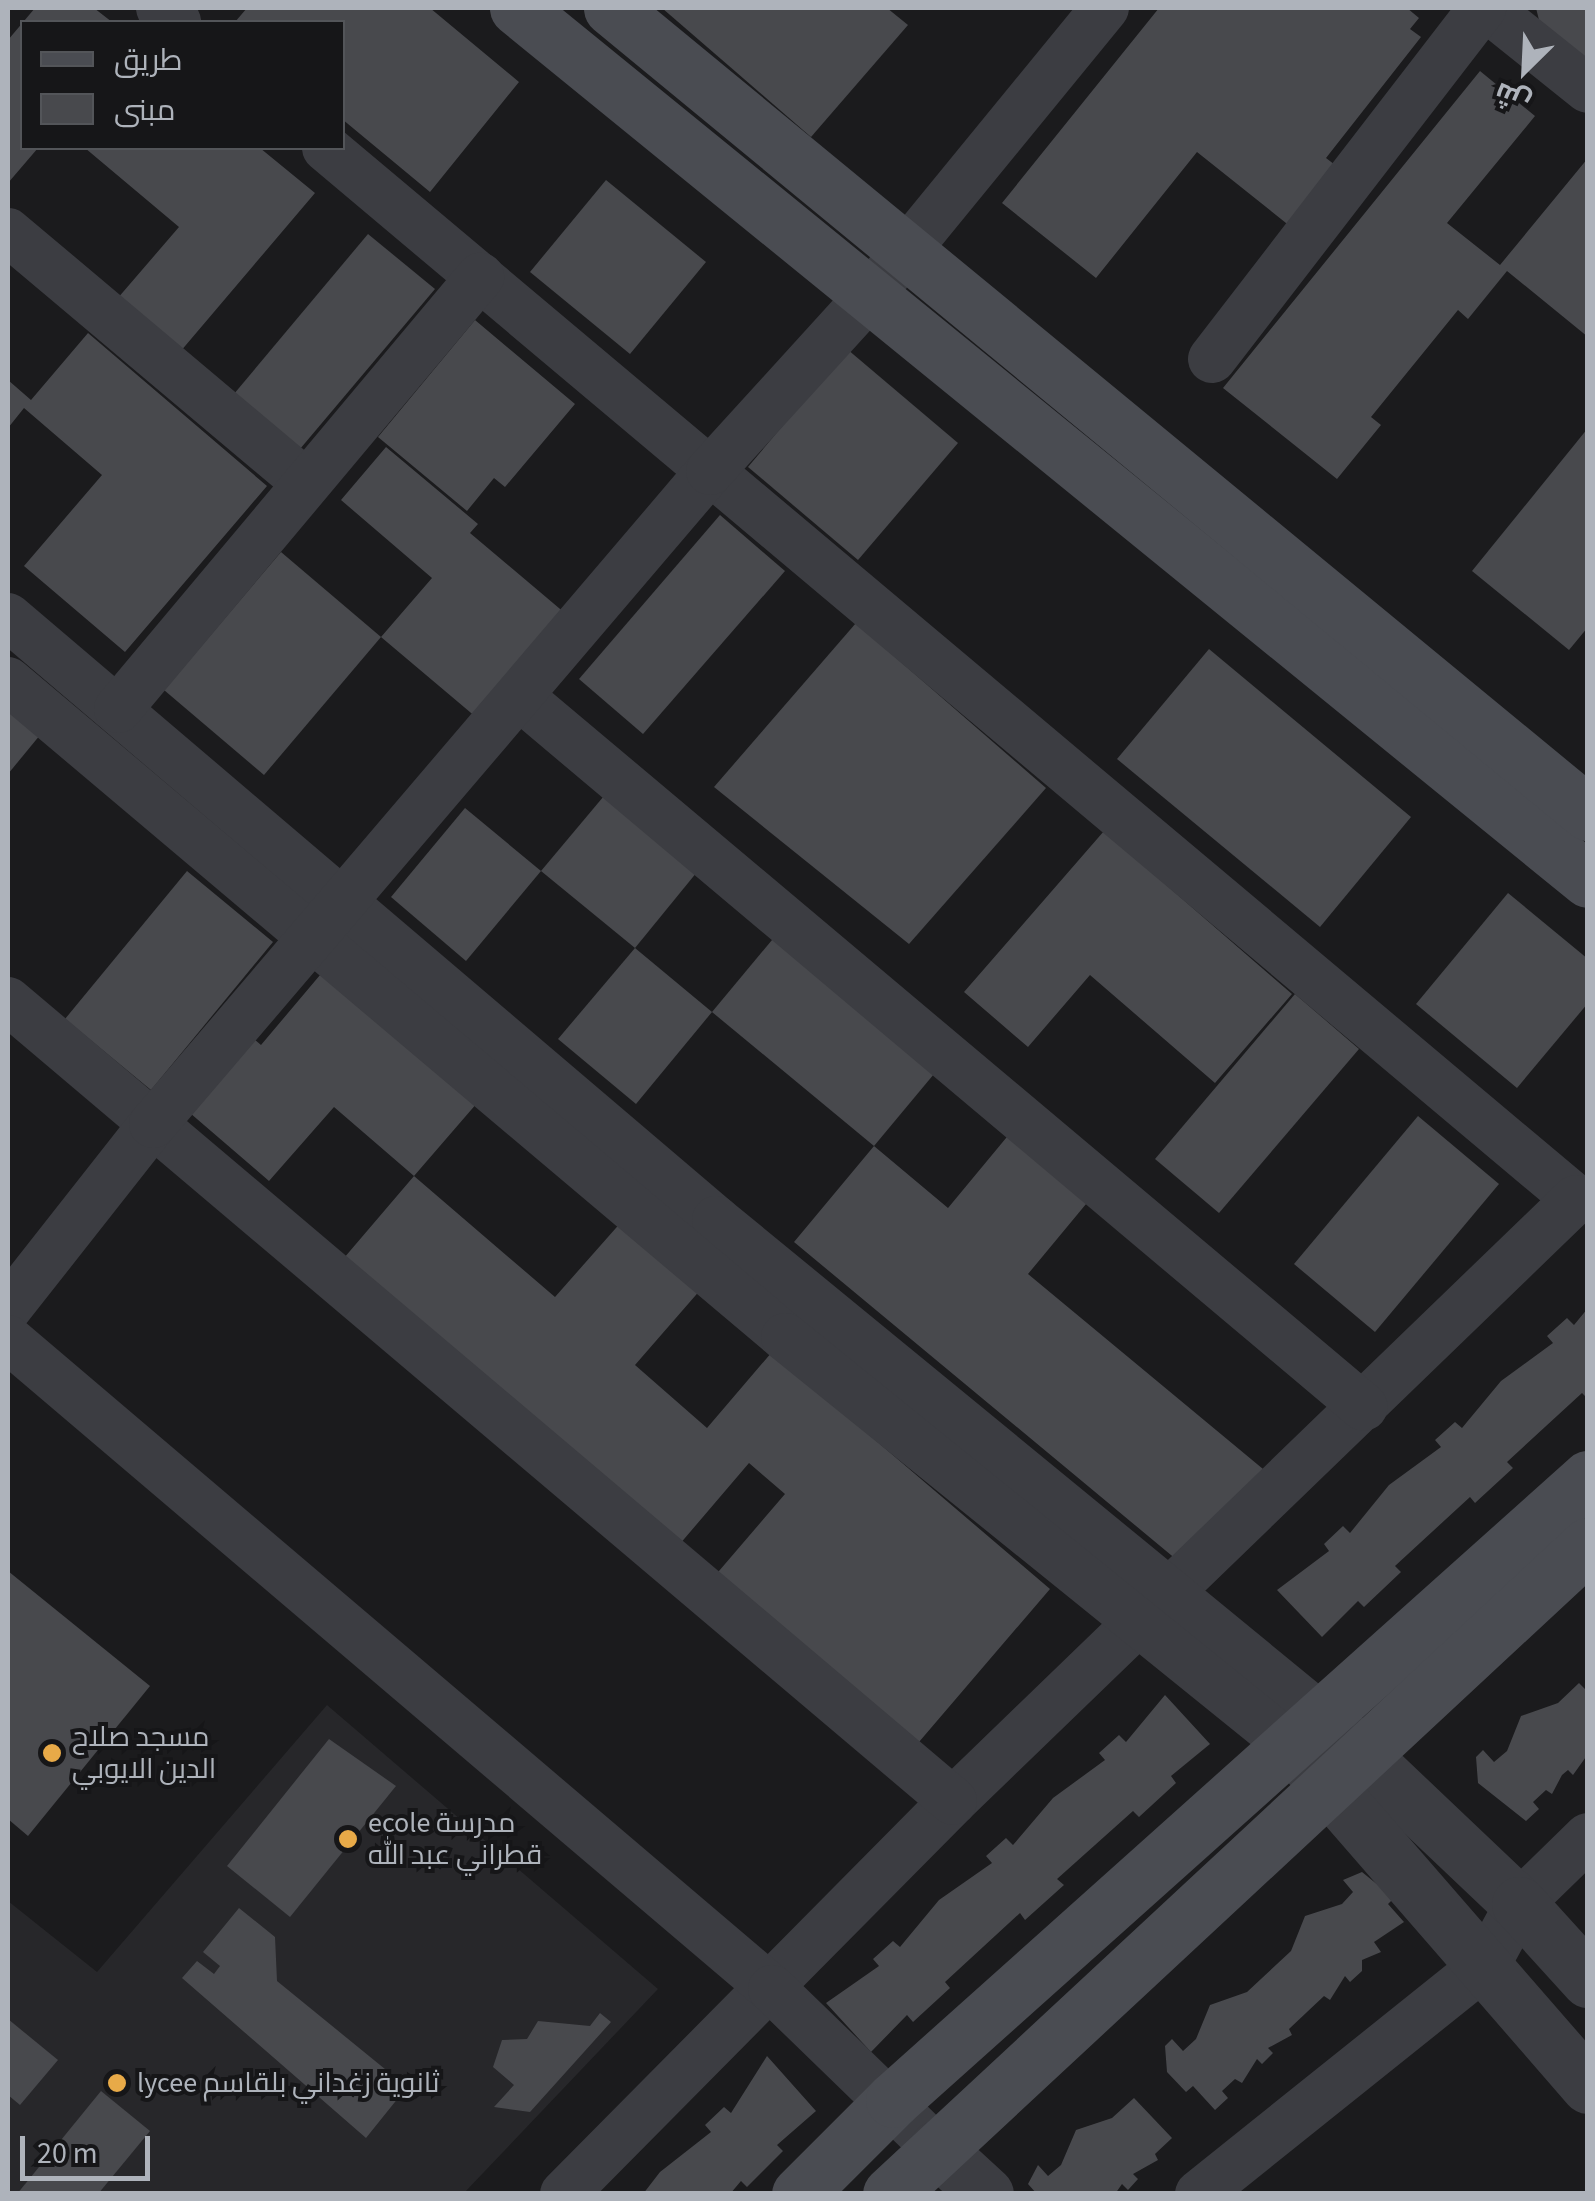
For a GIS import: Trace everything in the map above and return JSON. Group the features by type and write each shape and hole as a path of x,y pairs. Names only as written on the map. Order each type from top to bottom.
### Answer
{"main road":[{"path":"517,8 1588,880"},
{"path":"610,8 1588,813"},
{"path":"799,2194 892,2100 1588,1478"},
{"path":"890,2194 1588,1545"}],"street":[{"path":"8,1308 152,1124 710,470 870,295 1105,8"},
{"path":"1212,360 1485,8 1588,89"},
{"path":"328,150 1576,1199 1139,1627 953,1801 772,1989 564,2194"},
{"path":"8,232 306,483"},
{"path":"118,709 480,277"},
{"path":"8,617 346,900 716,1220 1173,1594 1348,1770 1519,1904 1588,1980"},
{"path":"8,681 1139,1627 1308,1732"},
{"path":"519,696 1364,1406"},
{"path":"8,1000 953,1801"},
{"path":"8,1339 772,1989 986,2194"},
{"path":"1348,1770 1487,1963 1588,2086"},
{"path":"1198,2194 1487,1963 1519,1904 1588,1838"}],"shaded area":[{"name":"ecole مدرسة قطراني عبد الله","path":"327,1705 658,1989 464,2193 8,2193 8,1901 97,1972"}],"building":[{"path":"35,8 94,8 109,20 25,20"},
{"path":"247,8 430,8 519,82 430,192 345,121 345,20 237,20"},
{"path":"662,8 887,8 908,25 811,137"},
{"path":"1159,8 1407,8 1419,18 1410,29 1421,37 1326,158 1339,168 1291,227 1197,152 1096,278 1002,203"},
{"path":"1536,8 1588,8 1588,68 1542,32"},
{"path":"20,25 20,150 36,150 8,183 8,40"},
{"path":"1480,71 1535,116 1447,223 1500,265 1588,158 1588,337 1507,271 1468,319 1458,310 1371,417 1381,425 1337,479 1223,388"},
{"path":"87,150 262,150 315,193 180,352 117,299 179,227"},
{"path":"606,180 706,262 630,354 530,272"},
{"path":"368,234 435,289 289,462 223,407"},
{"path":"475,320 575,404 505,487 494,478 467,511 378,437"},
{"path":"88,333 267,486 125,652 24,566 102,475 24,408 8,428 8,380 31,400"},
{"path":"847,349 958,443 858,560 748,467"},
{"path":"1588,428 1588,627 1569,650 1472,571"},
{"path":"386,447 478,524 470,533 566,614 477,718 381,637 432,578 341,500"},
{"path":"720,515 785,571 643,734 579,679"},
{"path":"281,552 381,637 264,775 164,690"},
{"path":"856,623 1046,788 909,944 714,787"},
{"path":"1209,649 1411,817 1320,927 1117,759"},
{"path":"8,697 45,729 8,774"},
{"path":"614,784 706,861 635,948 541,871"},
{"path":"465,808 541,871 466,961 391,897"},
{"path":"1104,831 1292,994 1215,1083 1090,975 1028,1047 964,992"},
{"path":"187,871 273,942 151,1090 65,1019"},
{"path":"1508,893 1588,959 1588,1003 1517,1088 1416,1004"},
{"path":"782,928 944,1062 874,1146 712,1012"},
{"path":"635,948 712,1012 636,1104 558,1039"},
{"path":"331,962 484,1095 414,1176 334,1107 269,1181 190,1113 254,1039 261,1045"},
{"path":"1295,994 1359,1049 1219,1213 1155,1159"},
{"path":"1418,1116 1499,1184 1375,1332 1294,1264"},
{"path":"1016,1126 1096,1192 1028,1274 1263,1469 1183,1565 794,1242 874,1146 948,1208"},
{"path":"414,1176 555,1297 623,1220 702,1288 635,1365 707,1428 772,1352 1050,1589 913,1749 713,1578 785,1494 749,1463 679,1545 344,1258"},
{"path":"1588,1308 1588,1399 1582,1393 1507,1462 1513,1468 1475,1503 1470,1497 1395,1566 1401,1572 1364,1607 1358,1601 1322,1637 1277,1590 1329,1551 1324,1544 1343,1526 1350,1533 1389,1485 1441,1447 1435,1440 1455,1422 1462,1428 1501,1381 1553,1343 1547,1336 1567,1318 1574,1325"},
{"name":"مسجد صلاح الدين الايوبي","path":"8,1571 150,1686 28,1836 8,1819"},
{"path":"1579,1683 1588,1692 1588,1754 1573,1775 1568,1770 1562,1775 1552,1794 1546,1790 1533,1802 1539,1809 1526,1821 1478,1783 1476,1757 1483,1750 1494,1762 1507,1751 1521,1716 1558,1703"},
{"path":"1165,1695 1210,1744 1171,1776 1176,1783 1139,1817 1133,1811 1057,1879 1064,1885 1025,1920 1020,1913 945,1982 950,1988 913,2022 907,2015 871,2052 826,2003 879,1966 873,1959 893,1941 900,1947 939,1900 992,1863 986,1856 1006,1838 1013,1845 1053,1798 1105,1760 1099,1753 1119,1735 1126,1742"},
{"path":"329,1739 396,1786 290,1917 227,1866"},
{"path":"1362,1872 1394,1898 1388,1904 1404,1922 1374,1942 1381,1952 1362,1960 1362,1971 1350,1982 1345,1976 1330,2000 1324,1996 1289,2029 1292,2035 1268,2048 1273,2053 1262,2064 1257,2059 1242,2083 1235,2079 1222,2091 1228,2098 1215,2110 1193,2086 1186,2092 1167,2072 1165,2046 1172,2039 1183,2051 1196,2039 1210,2005 1247,1992 1291,1951 1305,1916 1342,1904 1353,1892 1343,1880"},
{"path":"239,1908 275,1937 277,1981 407,2087 366,2138 182,1978 197,1961 214,1974 220,1966 203,1952"},
{"path":"600,2013 611,2022 530,2112 494,2107 514,2085 493,2067 502,2040 527,2039 538,2021 590,2026"},
{"path":"8,2019 58,2060 20,2105 8,2095"},
{"path":"767,2056 816,2111 777,2145 783,2151 747,2187 741,2181 730,2194 643,2194 660,2172 711,2132 705,2125 724,2107 731,2113"},
{"path":"101,2091 150,2131 98,2194 17,2194"},
{"path":"1134,2098 1172,2138 1155,2154 1158,2160 1133,2174 1138,2179 1128,2190 1122,2184 1115,2194 1037,2194 1028,2184 1038,2165 1048,2176 1061,2165 1076,2130 1112,2118"}],"place":[{"name":"مسجد صلاح الدين الايوبي","path":"52,1753"},
{"name":"ecole مدرسة قطراني عبد الله","path":"348,1839"},
{"name":"lycee ثانوية زغداني بلقاسم","path":"117,2083"}]}
